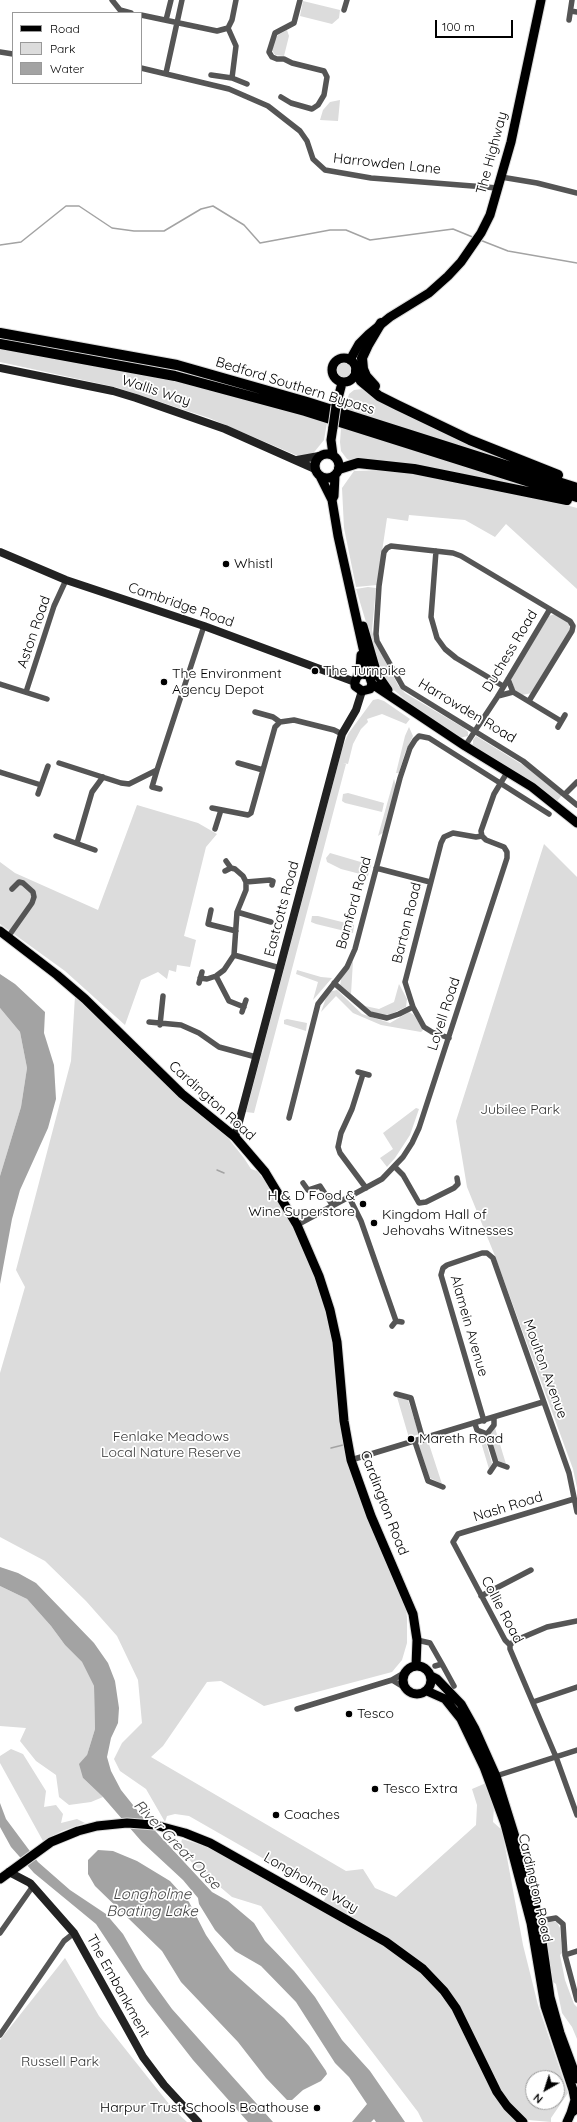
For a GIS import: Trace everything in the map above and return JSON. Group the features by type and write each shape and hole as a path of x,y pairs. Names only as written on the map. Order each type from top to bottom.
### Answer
{"highway":[{"path":"382,323 368,345 362,358 363,369 368,379 397,405"},
{"name":"Bedford Southern Bypass","path":"0,333 177,365 307,402 577,488"},
{"name":"Bedford Southern Bypass","path":"0,344 175,376 304,412 577,497"},
{"path":"356,372 364,384 379,396 470,440 577,483"},
{"path":"337,472 358,463 414,469 577,502"}],"main road":[{"name":"The Highway","path":"350,360 359,344 382,323 429,293 448,276 474,245 481,233 490,215 513,134 541,0"},
{"path":"338,360 350,360 355,365 356,372 353,379 342,383 332,374 332,366 338,360"},
{"path":"342,383 330,440 315,462 317,473 332,500 362,651 372,684 370,688 362,691 358,689 356,679 360,669 362,651"},
{"path":"330,440 333,455 338,461 334,496 332,500"},
{"path":"319,456 333,455"},
{"path":"317,473 328,478 337,472"},
{"path":"353,602 359,609 380,682 395,698"},
{"path":"356,679 361,674 369,675"},
{"name":"Harrowden Road","path":"372,684 556,804 577,823"},
{"name":"Cardington Road","path":"0,931 46,965 85,999 182,1094 235,1137 265,1172 297,1225 319,1276 330,1310 337,1342 344,1421 351,1460 371,1516 413,1614 416,1640 416,1666"},
{"name":"Cardington Road","path":"406,1672 416,1650"},
{"path":"416,1666 428,1670 431,1676 431,1686 427,1691 418,1695 410,1693 405,1688 403,1680 406,1672 416,1666"},
{"name":"Cardington Road","path":"431,1676 437,1679 461,1704 475,1729 496,1776 531,1888 539,1921 550,1997 560,2033 577,2079"},
{"name":"Cardington Road","path":"427,1691 445,1699 461,1719 484,1767 505,1824 531,1923 545,2006 573,2090 575,2100 569,2116"},
{"name":"Longholme Way","path":"0,1879 34,1853 52,1842 78,1831 109,1825 136,1823 164,1827 186,1833 220,1848 365,1930 401,1952 423,1969 444,1991 456,2008 498,2092 507,2106 523,2122"}],"street":[{"path":"112,0 118,11"},
{"path":"166,20 171,0"},
{"path":"166,72 182,0"},
{"path":"142,15 217,31 228,28 232,20 236,0"},
{"path":"281,97 290,105 312,109 318,105 324,95 327,77 324,71 321,69 292,63 284,58 277,59 272,57 269,52 276,32 294,22 300,0"},
{"path":"344,10 347,0"},
{"path":"569,20 574,12 572,0"},
{"path":"228,28 236,46 232,78"},
{"path":"0,52 12,54"},
{"name":"Harrowden Lane","path":"142,68 166,72 229,89 268,106 300,131 307,141 313,159 325,170 371,178 498,188"},
{"path":"211,75 223,78 232,78 247,84"},
{"path":"501,177 537,183 577,193"},
{"name":"Wallis Way","path":"0,368 119,392 225,429 297,460 317,473"},
{"path":"297,460 319,456"},
{"name":"Duchess Road","path":"387,548 391,546 436,551 461,556 570,621 573,626 529,701"},
{"name":"Harrowden Road","path":"387,548 384,552 379,586 375,630 377,641 403,687 523,761 577,805"},
{"path":"436,551 431,617 437,638 445,649 456,658 503,686"},
{"name":"Cambridge Road","path":"0,552 66,580 356,679"},
{"name":"Aston Road","path":"26,692 54,606 66,580"},
{"name":"Duchess Road","path":"465,746 498,696 550,609"},
{"path":"160,790 152,787 204,626"},
{"path":"508,678 513,692 561,721"},
{"path":"0,684 47,699"},
{"name":"Eastcotts Road","path":"235,1137 342,734 356,710 362,691"},
{"path":"498,696 513,692"},
{"path":"255,712 273,717 280,722"},
{"path":"558,727 565,716"},
{"path":"212,808 248,815 251,813 275,727 280,722 294,720 334,730 342,734"},
{"name":"Bamford Road","path":"289,1118 318,1004 347,967 355,949 410,748 419,736 429,738 502,783"},
{"path":"59,763 129,784 157,770"},
{"path":"238,763 263,770"},
{"path":"38,794 48,766"},
{"path":"0,772 41,785"},
{"path":"482,836 483,824 494,794 508,772"},
{"path":"77,843 92,792 103,777"},
{"path":"565,794 577,782"},
{"path":"502,783 549,814"},
{"path":"215,829 221,810"},
{"name":"Barton Road","path":"448,1038 432,1032 424,1027 413,1007 404,982 441,843 448,833 458,833 476,837 482,836"},
{"path":"56,836 96,850"},
{"name":"Lovell Road","path":"297,1225 382,1179 395,1167 412,1143 419,1128 507,858 507,852 504,847 486,840 482,836"},
{"path":"201,978 207,979 216,976 224,970 234,955 237,912 246,890 246,882 238,871 228,869 226,861"},
{"path":"376,868 430,882"},
{"path":"246,882 270,880 273,881 272,885"},
{"path":"8,937 34,898 33,892 23,883 19,882 12,889"},
{"path":"211,910 208,924 236,931"},
{"path":"237,912 271,922"},
{"path":"234,955 280,968"},
{"path":"216,976 230,1001 243,1009 246,1000"},
{"path":"334,983 370,1014 387,1018 400,1014 413,1007"},
{"path":"160,1024 163,996"},
{"path":"149,1022 181,1025 199,1033 219,1047 256,1057"},
{"path":"363,1073 352,1109 341,1133 338,1147 340,1153 366,1188"},
{"path":"395,1167 403,1175 419,1203 426,1202 454,1188 458,1184 457,1178"},
{"path":"303,1183 308,1190 320,1186 333,1206"},
{"path":"349,1197 361,1221 397,1323"},
{"name":"Alamein Avenue","path":"484,1421 441,1275 443,1268 447,1265 482,1253 486,1253 493,1258"},
{"name":"Moulton Avenue","path":"493,1258 569,1473 577,1512"},
{"path":"396,1394 411,1398 423,1440"},
{"path":"351,1460 423,1440 543,1402"},
{"path":"487,1434 494,1425 494,1418"},
{"path":"475,1424 477,1430 487,1434"},
{"path":"487,1434 496,1463"},
{"path":"415,1442 428,1481 443,1487"},
{"path":"496,1463 507,1467"},
{"path":"490,1472 496,1463"},
{"name":"Nash Road","path":"453,1542 454,1537 458,1534 574,1499"},
{"name":"Collie Road","path":"453,1542 505,1640 510,1645 510,1649 556,1757 577,1815"},
{"path":"481,1596 531,1570"},
{"path":"510,1645 514,1641 547,1627 577,1621"},
{"path":"416,1640 430,1643 454,1686"},
{"path":"435,1666 442,1664"},
{"path":"297,1709 392,1680 406,1672"},
{"path":"392,1680 405,1688"},
{"path":"533,1702 577,1687"},
{"path":"496,1776 577,1750"},
{"name":"The Embankment","path":"9,1872 33,1886 74,1933 143,2056 164,2085 198,2122"},
{"path":"0,1933 33,1886"},
{"path":"539,1921 556,1918 562,1924 565,1955 577,2000"},
{"path":"0,2035 64,1941 74,1933"},
{"path":"565,1955 577,1952"}],"green space":[{"path":"303,1 340,10 339,18 332,24 300,16"},
{"path":"287,30 289,36 284,56 275,55 272,50 274,40 278,35"},
{"path":"340,100 338,121 320,120 323,110 330,102"},
{"path":"0,347 175,379 327,423 324,440 311,456 298,456 209,418 115,387 0,362"},
{"path":"341,363 347,363 352,368 350,377 347,379 341,379 336,374 336,368"},
{"path":"362,389 381,402 520,465 344,410 349,394 354,390"},
{"path":"341,428 522,483 522,486 409,464 352,461 347,459 341,451"},
{"path":"390,470 521,493 577,508 577,589 506,524 495,537 465,520 409,515 408,521 387,518 377,585 356,587 344,528 342,488 354,471"},
{"path":"368,587 376,588 372,630 374,639 398,685 405,693 464,728 468,732 468,736 459,738 429,720 389,686 382,675 356,589"},
{"path":"555,614 569,622 570,631 532,693 522,695 515,691 511,678 549,616"},
{"path":"378,699 384,701 410,719 406,724 382,714 367,719 368,722 361,729 353,744 348,764 343,763 346,764 254,1113 246,1112 343,746 348,734 373,700"},
{"path":"409,727 413,736 405,753 399,773 396,773 405,736"},
{"path":"476,736 539,775 562,795 557,801 536,785 473,746 473,740"},
{"path":"394,779 396,786 384,832 378,836"},
{"path":"348,793 384,803 382,812 345,803 342,801 343,794"},
{"path":"137,805 198,823 217,834 206,847 184,936 196,940 190,967 177,965 176,972 169,970 167,979 158,972 141,980 125,1025 65,971 0,924 0,862 15,873 98,910"},
{"name":"Jubilee Park","path":"544,844 577,877 577,1488 573,1469 495,1256 467,1187 456,1121"},
{"path":"330,853 371,865 368,876 341,869 327,862 326,858"},
{"path":"312,916 318,916 354,925 353,933 311,922"},
{"path":"353,961 351,994 365,1006 379,1009 394,1002 399,984 407,999 406,1007 387,1016 369,1011 340,986 341,979"},
{"path":"297,970 321,977 332,978 313,1000 318,982 296,974"},
{"path":"337,990 362,1014 390,1023 409,1012 414,1015 423,1030 421,1032 381,1025 353,1013 336,996 321,1012 326,998 332,991"},
{"name":"Fenlake Meadows Local Nature Reserve","path":"75,996 196,1111 228,1138 251,1169 257,1171 276,1195 296,1230 322,1293 333,1344 342,1430 369,1524 405,1604 407,1617 407,1643 402,1660 392,1672 264,1706 221,1681 207,1682 163,1746 151,1757 346,1871 363,1869 375,1888 396,1897 476,1825 477,1805 472,1789 486,1783 494,1807 493,1822 502,1830 523,1945 538,2005 560,2070 525,2070 525,2110 556,2110 551,2118 551,2122 528,2120 506,2099 463,2012 448,1989 422,1963 406,1950 323,1902 327,1895 189,1816 175,1814 167,1816 165,1822 146,1789 120,1771 114,1759 122,1743 142,1723 138,1680 117,1636 86,1601 45,1561 0,1537 0,1373 25,1287 16,1270 71,1061"},
{"path":"0,1008 20,1032 27,1068 21,1107 0,1176"},
{"path":"287,1019 307,1023 306,1031 284,1024 284,1020"},
{"path":"416,1108 419,1109 410,1135 395,1158 387,1167 380,1158 393,1149 383,1133"},
{"path":"397,1397 408,1400 419,1434 409,1438"},
{"path":"495,1428 506,1464 497,1460 490,1435"},
{"path":"478,1432 484,1436 492,1463 489,1469"},
{"path":"428,1441 442,1484 428,1477 419,1446 420,1443"},
{"path":"0,1586 27,1599 51,1626 65,1645 82,1662 94,1686 95,1729 87,1755 83,1778 103,1797 91,1802 69,1805 59,1797 56,1775 36,1761 20,1741 26,1728 0,1726"},
{"path":"11,1749 23,1754 46,1791 44,1807 56,1805 63,1814 61,1823 77,1819 85,1823 62,1831 43,1841 0,1763 0,1756"},
{"path":"182,1839 205,1846 233,1859 390,1948 426,1975 456,2013 507,2112 516,2122 423,2122 418,2112 261,1906 232,1897 193,1864 180,1848"},
{"path":"550,1921 557,1922 560,1928 562,1953 560,1955 565,1980 574,2004 577,2007 577,2039 572,2027 562,2013 556,1984 553,1982 544,1929 545,1925"},
{"name":"Russell Park","path":"65,1958 99,2016 173,2109 187,2122 0,2122 0,2040"},
{"name":"Fenlake Meadows Local Nature Reserve","path":"565,2084 568,2093 565,2097"}],"water":[{"path":"0,974 15,984 45,1012 44,1033 54,1065 56,1099 48,1128 20,1190 12,1219 0,1284 0,1176 21,1107 27,1068 20,1032 0,1008"},
{"path":"0,1567 18,1573 36,1583 94,1643 108,1663 115,1681 119,1708 118,1723 111,1738 107,1757 111,1771 121,1790 145,1820 212,1892 228,1901 254,1923 265,1941 294,1971 315,1997 342,2040 370,2071 405,2122 376,2122 374,2119 371,2122 352,2122 367,2104 349,2077 335,2063 296,2002 261,1966 235,1951 215,1930 199,1904 198,1898 183,1880 142,1842 103,1797 83,1778 79,1764 87,1755 95,1729 94,1686 82,1662 65,1645 51,1626 27,1599 0,1586"},
{"path":"0,1803 6,1819 38,1862 70,1890 106,1914 123,1934 143,1969 172,2009 273,2122 248,2122 193,2060 147,2001 96,1924 34,1873 11,1847 0,1827"},
{"name":"Longholme Boating Lake","path":"98,1850 113,1851 137,1861 170,1881 189,1902 206,1935 230,1970 284,2018 309,2046 326,2071 327,2074 321,2081 303,2090 292,2100 287,2100 266,2078 238,2042 181,1982 162,1951 95,1886 88,1874 88,1860"}],"waterway":[{"path":"0,245 21,242 66,206 79,206 112,228 134,231 164,231 201,209 213,206 244,225 260,243 330,230 346,230 370,240 453,229 475,238"},
{"path":"480,240 508,251 577,263"},
{"path":"217,1170 224,1173"},
{"path":"331,1448 343,1445"}],"place":[{"name":"Whistl","path":"226,564"},
{"name":"The Turnpike","path":"315,671"},
{"name":"The Environment Agency Depot","path":"164,682"},
{"name":"H & D Food & Wine Superstore","path":"363,1204"},
{"name":"Kingdom Hall of Jehovahs Witnesses","path":"374,1223"},
{"name":"Mareth Road","path":"411,1439"},
{"name":"Tesco","path":"349,1714"},
{"name":"Tesco Extra","path":"375,1789"},
{"name":"Coaches","path":"276,1815"},
{"name":"Harpur Trust Schools Boathouse","path":"317,2108"}],"water label":[{"name":"River Great Ouse","path":"177,1845"}]}
